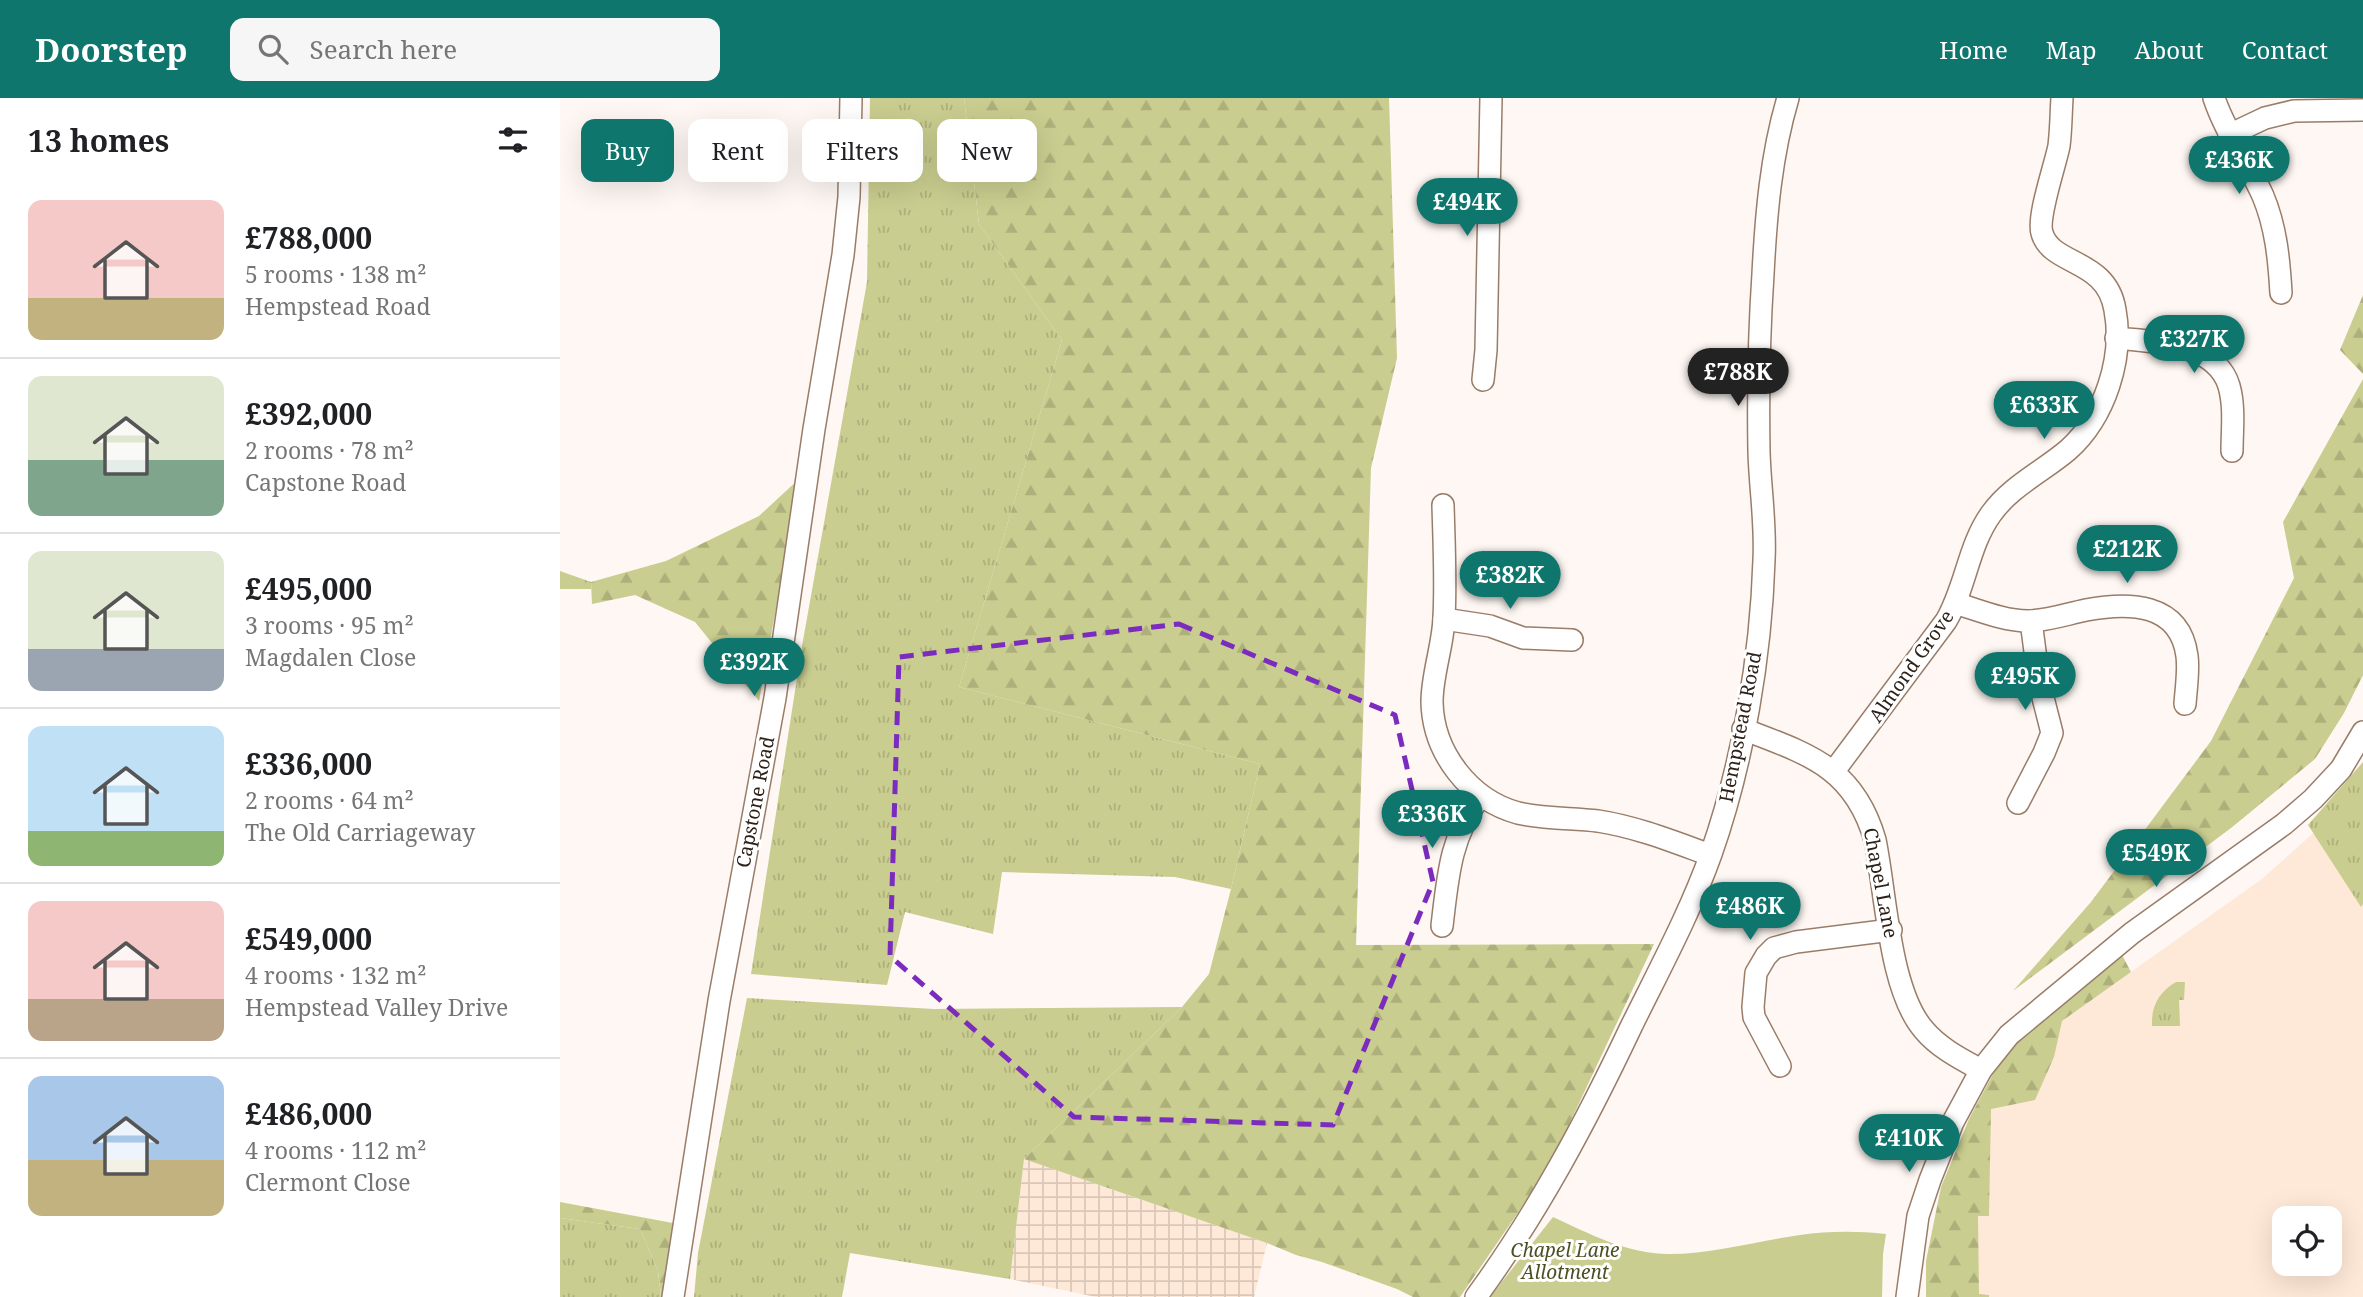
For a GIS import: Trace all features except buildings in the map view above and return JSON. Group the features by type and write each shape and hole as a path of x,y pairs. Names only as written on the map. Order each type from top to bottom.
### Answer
{"street":[{"name":"Capstone Road","path":"673,1297 720,990 775,698 814,429 843,255 849,197 851,98"},
{"path":"1483,380 1486,350 1491,98"},
{"name":"Hempstead Road","path":"1476,1297 1509,1252 1559,1171 1692,901 1724,812 1752,682 1764,562 1759,426 1763,262 1773,165 1788,98"},
{"name":"Almond Grove","path":"1834,771 1934,638 1955,603 1975,542 1992,512 2019,485 2068,449 2090,425 2106,393 2113,367 2116,338 2114,303 2106,287 2088,268 2050,247 2041,231 2041,217 2059,142 2062,98"},
{"path":"2214,98 2229,135 2269,212 2277,245 2281,293"},
{"path":"2229,135 2265,118 2294,111 2363,110"},
{"path":"2116,338 2182,348 2207,358 2217,366 2228,383 2231,395 2232,451"},
{"path":"1443,505 1444,619 1433,689 1434,720 1445,751 1462,778 1480,796 1520,813 1617,825 1710,855"},
{"path":"1955,603 2008,618 2031,621 2104,607 2141,606 2160,614 2175,625 2185,646 2188,658 2185,704"},
{"path":"1444,619 1490,626 1523,638 1573,640"},
{"path":"2018,803 2052,733 2039,682 2031,621"},
{"name":"Chapel Lane","path":"1743,729 1802,752 1834,771 1856,796 1868,818 1879,856 1898,976 1906,998 1917,1021 1939,1043 1981,1070"},
{"path":"1907,1297 1918,1216 1953,1122 1981,1070 2030,1015 2132,933 2284,824 2313,799 2341,769 2363,732"},
{"path":"1442,926 1458,832 1480,796"},
{"path":"1780,1066 1754,1017 1753,983 1759,965 1766,956 1774,948 1796,942 1891,930"}],"highlighted area":[{"path":"1179,624 1395,715 1433,882 1333,1125 1074,1117 890,956 899,657"}],"shaded area":[{"path":"2328,820 2363,821 2363,1297 1926,1297 1926,1261 1975,1133 2014,1067 2062,1021 2262,879"},
{"path":"1024,1159 1267,1243 1254,1297 1096,1297 1010,1279"}],"green space":[{"path":"870,98 964,98 966,119 937,119 937,182 974,182 979,224 1062,340 959,687 1260,764 1231,889 1175,877 1002,872 993,934 905,912 887,985 751,974 802,646 867,282 869,182 923,182 923,119 870,119"},
{"path":"964,98 1389,98 1397,358 1371,468 1356,945 1654,944 1548,1169 1460,1297 1413,1297 1322,1262 1024,1159 1182,1007 1209,974 1260,764 959,687 1062,340 979,224 974,182 1037,182 1037,119 966,119"},
{"path":"2363,295 2363,374 2340,350"},
{"path":"2363,379 2363,675 2344,713 2315,759 2231,828 2013,991 2091,902 2211,741 2294,578 2283,522"},
{"path":"800,478 759,701 695,622 635,595 592,604 591,582 666,561 759,516"},
{"path":"560,571 591,582 591,589 560,589"},
{"path":"2363,762 2363,904 2361,907 2308,825"},
{"path":"2121,953 2131,972 2062,1021 2054,1057 2035,1100 1991,1109 1989,1216 1978,1216 1979,1294 1989,1297 1926,1297 1926,1261 1941,1187 1969,1119 2009,1044"},
{"path":"2176,982 2185,982 2184,1000 2179,1000 2180,1026 2152,1026 2157,1000"},
{"path":"747,998 934,1009 1182,1007 1024,1159 1010,1279 850,1253 842,1297 694,1297 698,1253"},
{"path":"560,1202 678,1224 667,1297 661,1295 658,1271 640,1229 560,1218"},
{"name":"Chapel Lane Allotment","path":"1553,1217 1624,1247 1669,1254 1718,1250 1811,1234 1886,1234 1882,1297 1490,1297"},
{"path":"560,1218 640,1229 658,1271 661,1297 560,1297"}]}
